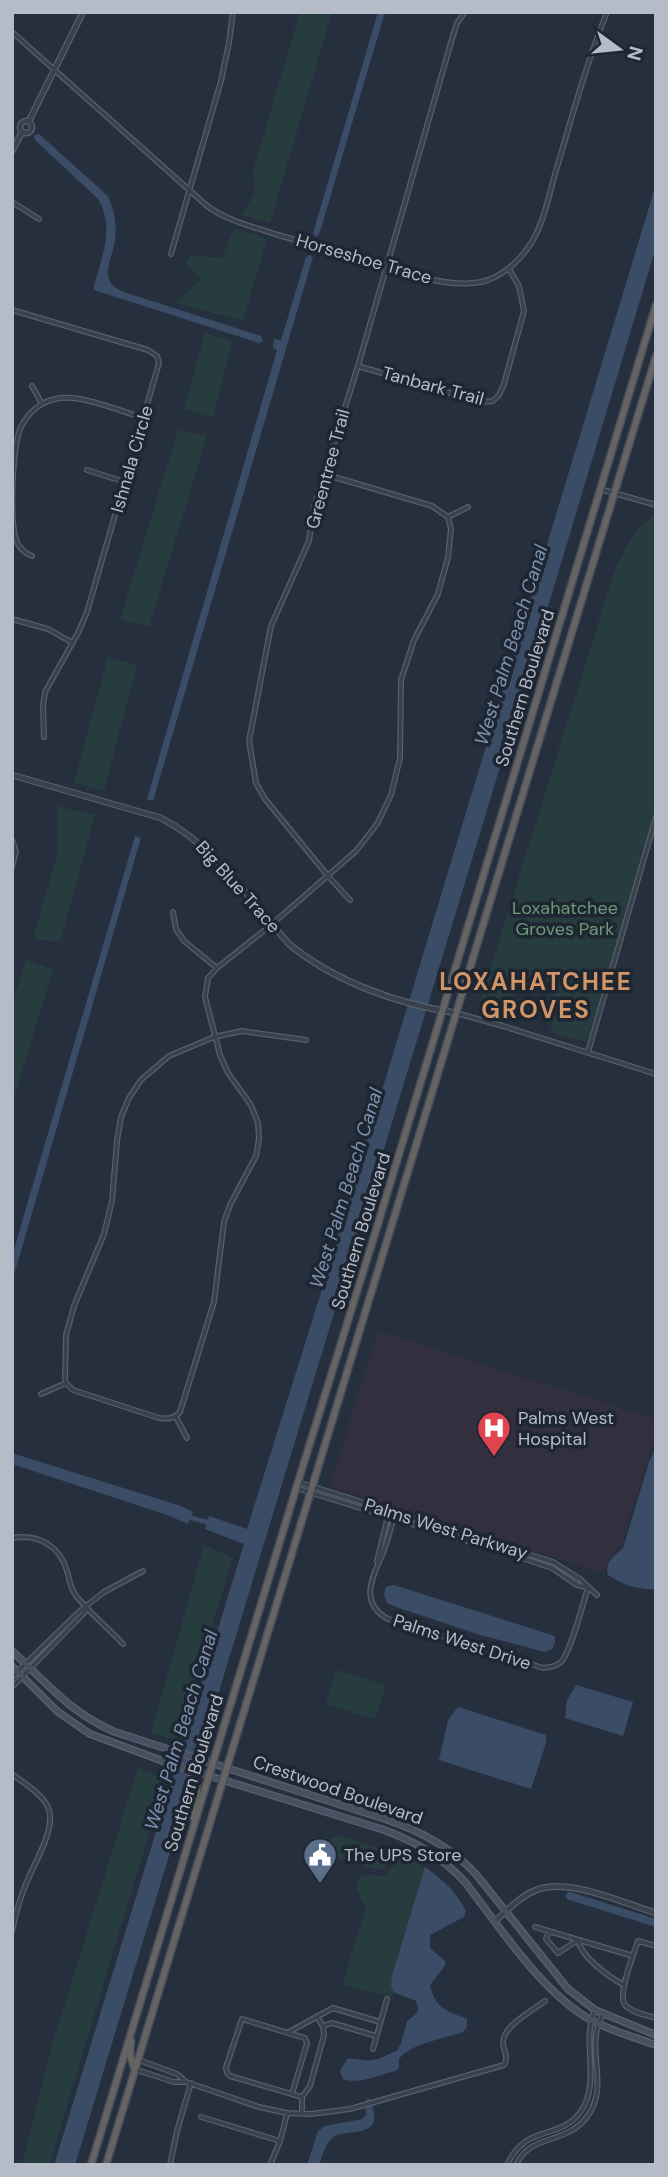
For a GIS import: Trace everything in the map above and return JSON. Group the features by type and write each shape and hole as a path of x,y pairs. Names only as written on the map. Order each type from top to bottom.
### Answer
{"highway":[{"name":"Southern Boulevard","path":"91,2165 656,305"},
{"name":"Southern Boulevard","path":"106,2165 225,1766 656,356"},
{"path":"187,1768 197,1789 191,1814 195,1820"},
{"path":"131,2032 130,2054 134,2069"}],"main road":[{"name":"Crestwood Boulevard","path":"12,1651 85,1718 115,1732 421,1832 437,1841 464,1862 568,1989 595,2011 656,2035"},
{"name":"Crestwood Boulevard","path":"12,1666 58,1712 78,1727 118,1745 381,1829 428,1850 455,1871 559,1998 599,2024 656,2045"}],"street":[{"path":"29,121 83,12"},
{"path":"171,254 222,81 233,12"},
{"name":"Greentree Trail","path":"350,900 265,799 256,783 249,741 271,626 309,541 314,506 358,366 452,39 457,23 465,12"},
{"name":"Horseshoe Trace","path":"12,32 214,211 233,221 449,283 483,282 509,269 523,255 540,224 579,90 607,12"},
{"path":"22,132 28,133 31,130 32,124 29,121"},
{"path":"22,132 19,127 21,122 29,121"},
{"path":"12,151 22,132"},
{"path":"12,202 39,219"},
{"name":"Tanbark Trail","path":"358,366 482,402 493,401 499,395 503,384 524,311 519,286 509,269"},
{"name":"Ishnala Circle","path":"12,310 148,350 154,354 159,366 87,612 46,692 43,706 44,737"},
{"path":"32,386 42,404"},
{"path":"32,556 19,547 15,535 15,437 26,419 42,404 71,398 144,418"},
{"path":"87,470 125,482"},
{"path":"306,1040 242,1031 214,1037 169,1056 141,1080 129,1098 121,1117 112,1201 104,1234 74,1306 66,1335 66,1383 77,1393 167,1419 176,1417 183,1406 214,1302 224,1222 256,1156 259,1139 258,1124 251,1104 228,1073 214,1037 205,997 208,978 356,850 377,824 391,795 400,758 401,680 414,640 438,594 448,557 451,528 448,517 432,506 324,474"},
{"path":"600,489 656,505"},
{"path":"448,517 468,507"},
{"path":"12,619 48,629 73,643"},
{"name":"Big Blue Trace","path":"12,775 161,818 176,826 209,851 289,944 320,967 397,999 456,1013"},
{"path":"588,1052 656,817"},
{"path":"12,840 16,851 12,867"},
{"path":"173,912 176,929 184,942 217,968"},
{"path":"456,1013 656,1074"},
{"path":"41,1394 66,1383"},
{"path":"176,1417 187,1438"},
{"name":"Palms West Parkway","path":"297,1485 553,1562 580,1579 597,1595"},
{"name":"Palms West Parkway","path":"310,1489 541,1564 576,1585 588,1588"},
{"name":"Palms West Drive","path":"377,1563 388,1516"},
{"name":"Palms West Drive","path":"394,1518 370,1582 372,1603 381,1615 543,1668 559,1664 564,1659 588,1588"},
{"path":"12,1538 34,1538 53,1548 64,1562 74,1594 123,1644"},
{"path":"12,1687 20,1674 81,1610 104,1592 143,1571"},
{"path":"12,1677 20,1674"},
{"path":"12,1774 45,1801 51,1817 50,1827 23,1892 12,1931"},
{"path":"495,1921 531,1892 553,1885 583,1890 656,1913"},
{"path":"535,1927 633,1956"},
{"path":"549,1931 546,1939 558,1953 579,1940"},
{"path":"579,1940 580,1948 609,1978 625,1985"},
{"path":"656,1946 638,1941 622,1996 632,2010 656,2018"},
{"path":"373,2049 387,1999"},
{"path":"137,2060 248,2104 287,2113 340,2111 504,2065 507,2058 502,2041 506,2030 545,2001"},
{"path":"289,2032 334,2008 380,2022"},
{"path":"507,2165 512,2154 525,2141 540,2133 564,2127 585,2105 589,2088 589,2030 595,2011"},
{"path":"516,2165 522,2156 538,2144 576,2129 592,2109 598,2089 596,2031 603,2014"},
{"path":"302,2114 302,2097 310,2086 323,2040 323,2026 317,2016"},
{"path":"292,2094 307,2043 303,2036 242,2019 226,2069 230,2076 302,2097"},
{"path":"323,2026 332,2023 376,2036"},
{"path":"134,2069 174,2082 189,2082"},
{"path":"170,2165 189,2082"},
{"path":"270,2165 287,2113"},
{"path":"201,2117 280,2141"}],"shaded area":[{"name":"Palms West Hospital","path":"378,1331 656,1419 656,1435 622,1543 608,1559 604,1573 335,1488 331,1481"}],"green space":[{"path":"300,12 332,12 270,223 241,215 255,193 253,171"},
{"path":"234,228 267,239 243,321 176,303 201,279 185,264 190,255 222,258"},
{"path":"205,333 232,341 213,418 184,409"},
{"path":"178,430 207,436 149,627 120,619"},
{"name":"Loxahatchee Groves Park","path":"656,515 656,809 589,1043 550,1032 557,1009 547,1005 552,983 522,972 512,1005 481,998 614,573 636,533"},
{"path":"108,657 137,665 104,791 74,783"},
{"path":"57,806 95,815 60,942 33,939 57,855"},
{"path":"26,959 53,970 12,1105 12,1004"},
{"path":"204,1545 233,1558 177,1740 151,1733"},
{"path":"336,1670 386,1685 375,1719 326,1704"},
{"path":"138,1768 166,1778 49,2165 22,2165 52,2045"},
{"path":"342,1836 390,1852 385,1868 379,1870 327,1856 330,1838"},
{"path":"399,1853 425,1867 391,1985 395,1993 392,1997 342,1985 366,1908 356,1889 358,1879 371,1875 384,1876"}],"water":[{"path":"378,12 385,12 319,235 315,237 313,233"},
{"path":"39,134 108,196 116,226 108,271 114,286 121,291 261,336 263,341 259,343 94,290 105,242 106,221 103,210 98,199 35,140 34,135"},
{"path":"656,184 656,247 484,820 75,2165 54,2165 244,1544 205,1529 209,1516 247,1529"},
{"path":"306,257 313,257 153,801 147,799 277,350 273,348 274,339 281,340"},
{"path":"135,836 141,838 12,1282 12,1256"},
{"path":"656,1448 656,1589 637,1588 608,1575 607,1566 623,1548 649,1462"},
{"path":"12,1453 193,1512 188,1524 12,1464"},
{"path":"394,1585 555,1636 555,1643 552,1649 545,1652 480,1635 396,1607 387,1603 384,1595 386,1587"},
{"path":"576,1685 633,1702 623,1736 565,1718 567,1700"},
{"path":"458,1707 546,1735 546,1743 531,1789 439,1760 448,1720"},
{"path":"425,1867 448,1886 466,1911 464,1917 430,1935 430,1948 446,1962 430,1986 439,2005 467,2019 467,2027 463,2032 411,2049 399,2059 399,2068 395,2071 362,2080 343,2079 340,2071 347,2059 370,2060 397,2051 407,2021 417,2013 416,2001 395,1993 391,1986"},
{"path":"369,2098 374,2114 371,2126 361,2131 335,2136 327,2145 319,2165 307,2165 318,2131 325,2126 362,2119 366,2115 365,2101"}],"waterway":[{"path":"188,1517 210,1523"},
{"path":"570,1896 656,1923"}],"place":[{"name":"Palms West Hospital","path":"494,1458"},
{"name":"The UPS Store","path":"320,1885"}],"district":[{"name":"LOXAHATCHEE GROVES","path":"536,995"}],"water label":[{"name":"West Palm Beach Canal","path":"511,645"},
{"name":"West Palm Beach Canal","path":"346,1188"},
{"name":"West Palm Beach Canal","path":"181,1730"}]}
